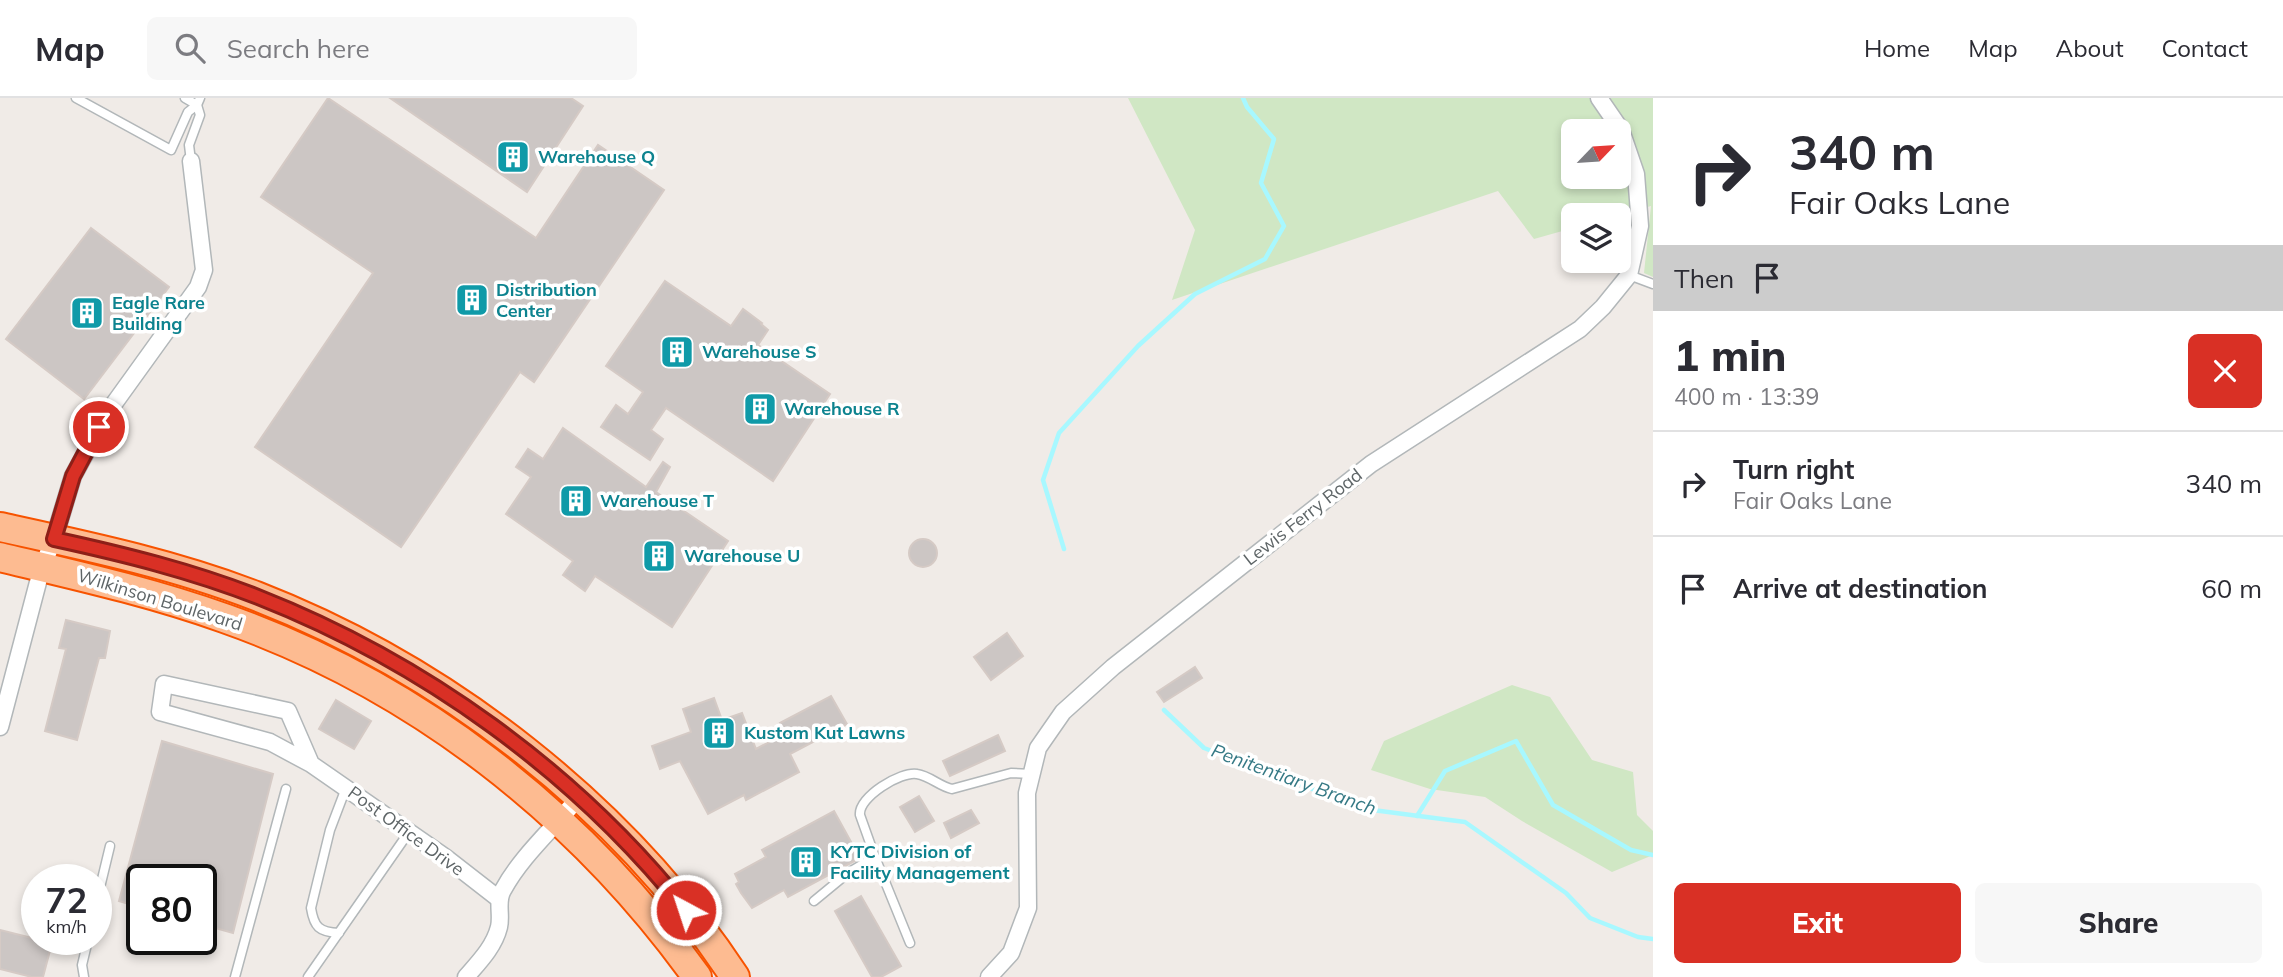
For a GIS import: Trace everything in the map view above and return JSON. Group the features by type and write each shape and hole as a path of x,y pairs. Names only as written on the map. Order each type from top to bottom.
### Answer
{"highway":[{"name":"Wilkinson Boulevard","path":"0,527 126,555 208,579 281,606 407,669 516,744 579,797 668,888 735,977"},
{"name":"Wilkinson Boulevard","path":"0,557 194,607 260,631 328,661 394,697 458,739 520,786 559,821 633,896 697,977"}],"street":[{"name":"Lewis Ferry Road","path":"989,977 1011,953 1028,908 1027,793 1038,748 1063,712 1113,667 1371,464 1580,329 1603,307 1629,275 1640,226 1636,174 1620,130 1599,98"},
{"path":"0,727 5,690 41,567 54,539 73,476 99,427 198,286 204,270 191,161"},
{"name":"Post Office Drive","path":"311,764 288,711 164,684 160,712 270,742 311,764 499,899"},
{"path":"466,977 494,940 499,928 499,899 504,888 524,860 579,797"}],"lane":[{"path":"76,98 171,150 188,112 199,102"},
{"path":"185,98 199,102"},
{"path":"191,161 189,145 200,115 199,102"},
{"path":"1629,275 1653,284"},
{"path":"911,943 875,857 859,810 862,802 910,773 919,774 944,788 952,789 1011,773 1032,774"},
{"path":"339,933 320,929 313,921 311,908 330,830 346,788"},
{"path":"235,977 286,789"},
{"path":"308,977 409,832"},
{"path":"106,864 110,846"},
{"path":"814,901 848,873 875,857"},
{"path":"84,955 82,965 84,977"}],"green space":[{"path":"1128,98 1653,98 1653,277 1644,273 1651,206 1631,212 1631,203 1561,203 1561,231 1534,239 1498,191 1172,300 1195,230"},
{"path":"1512,685 1550,697 1592,760 1633,772 1637,815 1653,831 1653,855 1612,872 1485,797 1430,789 1371,770 1384,741"}],"building":[{"name":"Distribution Center","path":"328,98 536,238 598,145 664,190 534,382 520,372 401,547 255,447 373,273 261,197"},
{"name":"Warehouse Q","path":"390,98 571,98 583,106 527,192"},
{"name":"Eagle Rare Building","path":"91,228 169,287 84,399 6,339"},
{"path":"665,281 731,326 743,309 768,330 758,345 830,394 773,481 666,408 651,430 663,439 650,460 601,427 616,405 628,414 643,392 606,366"},
{"path":"563,428 646,487 663,462 670,467 656,492 728,541 672,627 595,576 585,591 563,575 573,561 506,514 531,477 516,467 528,449 543,459"},
{"path":"923,539 933,543 937,553 933,563 923,567 913,563 909,553 913,543"},
{"path":"66,620 110,631 105,658 99,658 77,740 45,731 66,649 59,648"},
{"path":"1007,633 1023,656 991,680 974,657"},
{"path":"1195,667 1202,678 1164,702 1157,692"},
{"path":"831,696 847,724 790,754 799,772 746,800 744,795 708,814 680,761 660,769 652,746 691,732 683,709 714,698 722,720 742,713 756,749 786,733 780,723"},
{"path":"336,700 371,721 354,749 319,729"},
{"path":"998,735 1005,751 950,776 943,761"},
{"path":"162,741 273,774 233,933 217,928 217,864 129,864"},
{"path":"919,796 934,821 915,832 900,807"},
{"path":"971,810 979,823 951,838 944,823"},
{"name":"KYTC Division of Facility Management","path":"834,811 860,858 788,897 784,890 752,908 736,884 739,882 735,874 766,857 762,850"},
{"path":"126,875 126,903 119,901"},
{"path":"861,896 901,966 881,977 872,977 835,911"},
{"path":"0,930 21,935 21,955 49,955 43,977 0,969"}],"waterway":[{"name":"Penitentiary Branch","path":"1064,549 1043,480 1059,433 1138,346 1195,294 1265,259 1284,226 1261,183 1274,139 1247,107 1243,98"},
{"name":"Penitentiary Branch","path":"1164,710 1204,748 1365,809 1465,822 1566,893 1590,918 1638,937 1653,939"},
{"path":"1417,816 1445,771 1516,741 1553,805 1631,850 1653,855"}],"place":[{"name":"Warehouse Q","path":"513,157"},
{"name":"Distribution Center","path":"472,300"},
{"name":"Eagle Rare Building","path":"87,313"},
{"name":"Warehouse S","path":"677,352"},
{"name":"Warehouse R","path":"760,409"},
{"name":"Warehouse T","path":"576,501"},
{"name":"Warehouse U","path":"659,556"},
{"name":"Kustom Kut Lawns","path":"719,733"},
{"name":"KYTC Division of Facility Management","path":"806,862"}],"route":[{"path":"99,427 73,476 54,539 144,560 256,596 330,629 407,669 482,718 546,769 619,835 686,910"}]}
